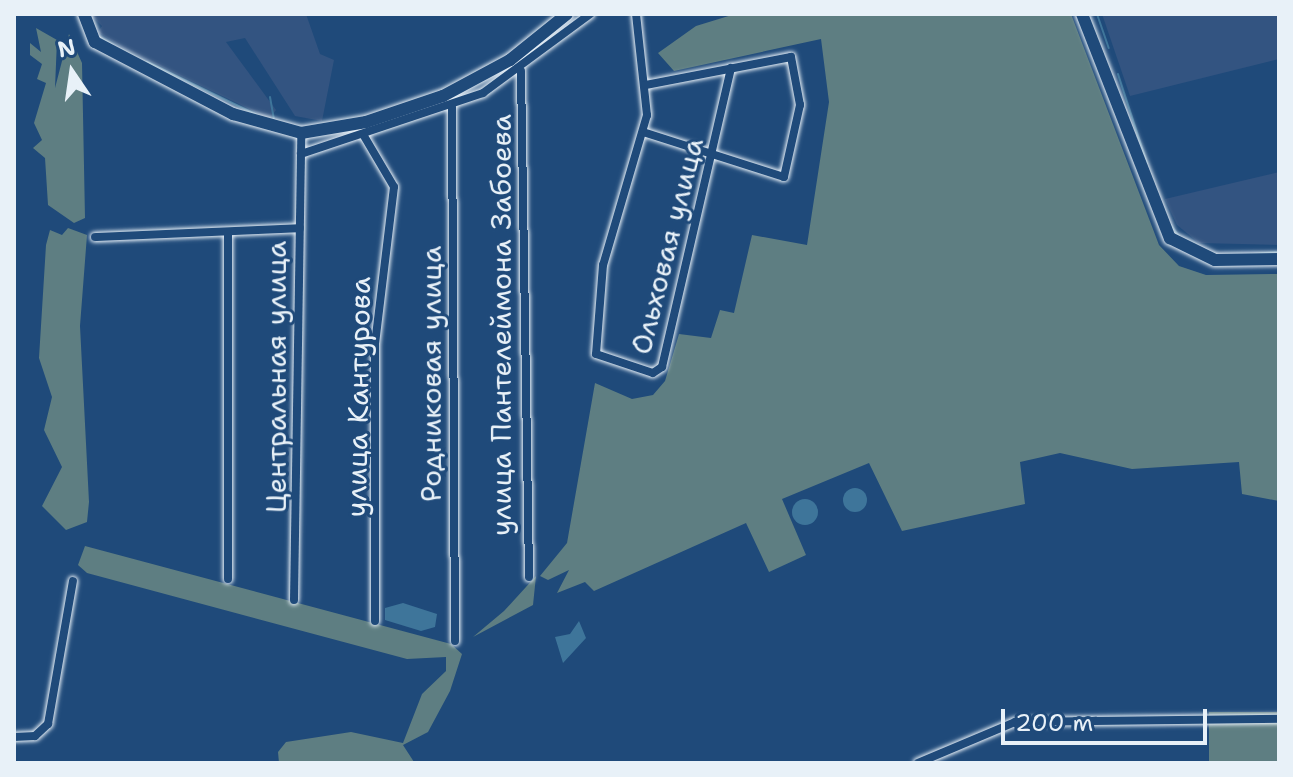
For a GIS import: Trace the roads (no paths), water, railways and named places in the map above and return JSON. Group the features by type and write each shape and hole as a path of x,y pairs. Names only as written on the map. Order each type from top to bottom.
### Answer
{"street":[{"path":"84,14 95,42 233,114 301,133 366,122 443,96 510,60 567,14"},
{"path":"301,154 452,107 521,71 590,14"},
{"path":"636,14 646,85 643,132 787,175 800,105 794,59 646,85"},
{"path":"1082,14 1170,238 1215,260 1279,259"},
{"name":"Ольховая улица","path":"643,132 603,265 596,354 653,373 662,367 731,68"},
{"name":"улица Пантелеймона Забоева","path":"521,71 529,577"},
{"name":"Родниковая улица","path":"452,107 455,641"},
{"name":"Центральная улица","path":"294,600 301,133"},
{"name":"улица Кантурова","path":"364,136 394,187 375,343 375,621"},
{"path":"95,237 300,228"},
{"path":"228,232 228,579"},
{"path":"14,737 35,736 48,724 73,581"},
{"path":"918,763 1015,722 1279,719"}],"waterway":[{"path":"1097,14 1109,48"},
{"path":"98,36 113,45"},
{"path":"147,62 257,115"},
{"path":"1118,74 1147,163"},
{"path":"270,97 274,119"},
{"path":"1171,225 1179,236"},
{"path":"1252,254 1279,252"}]}
